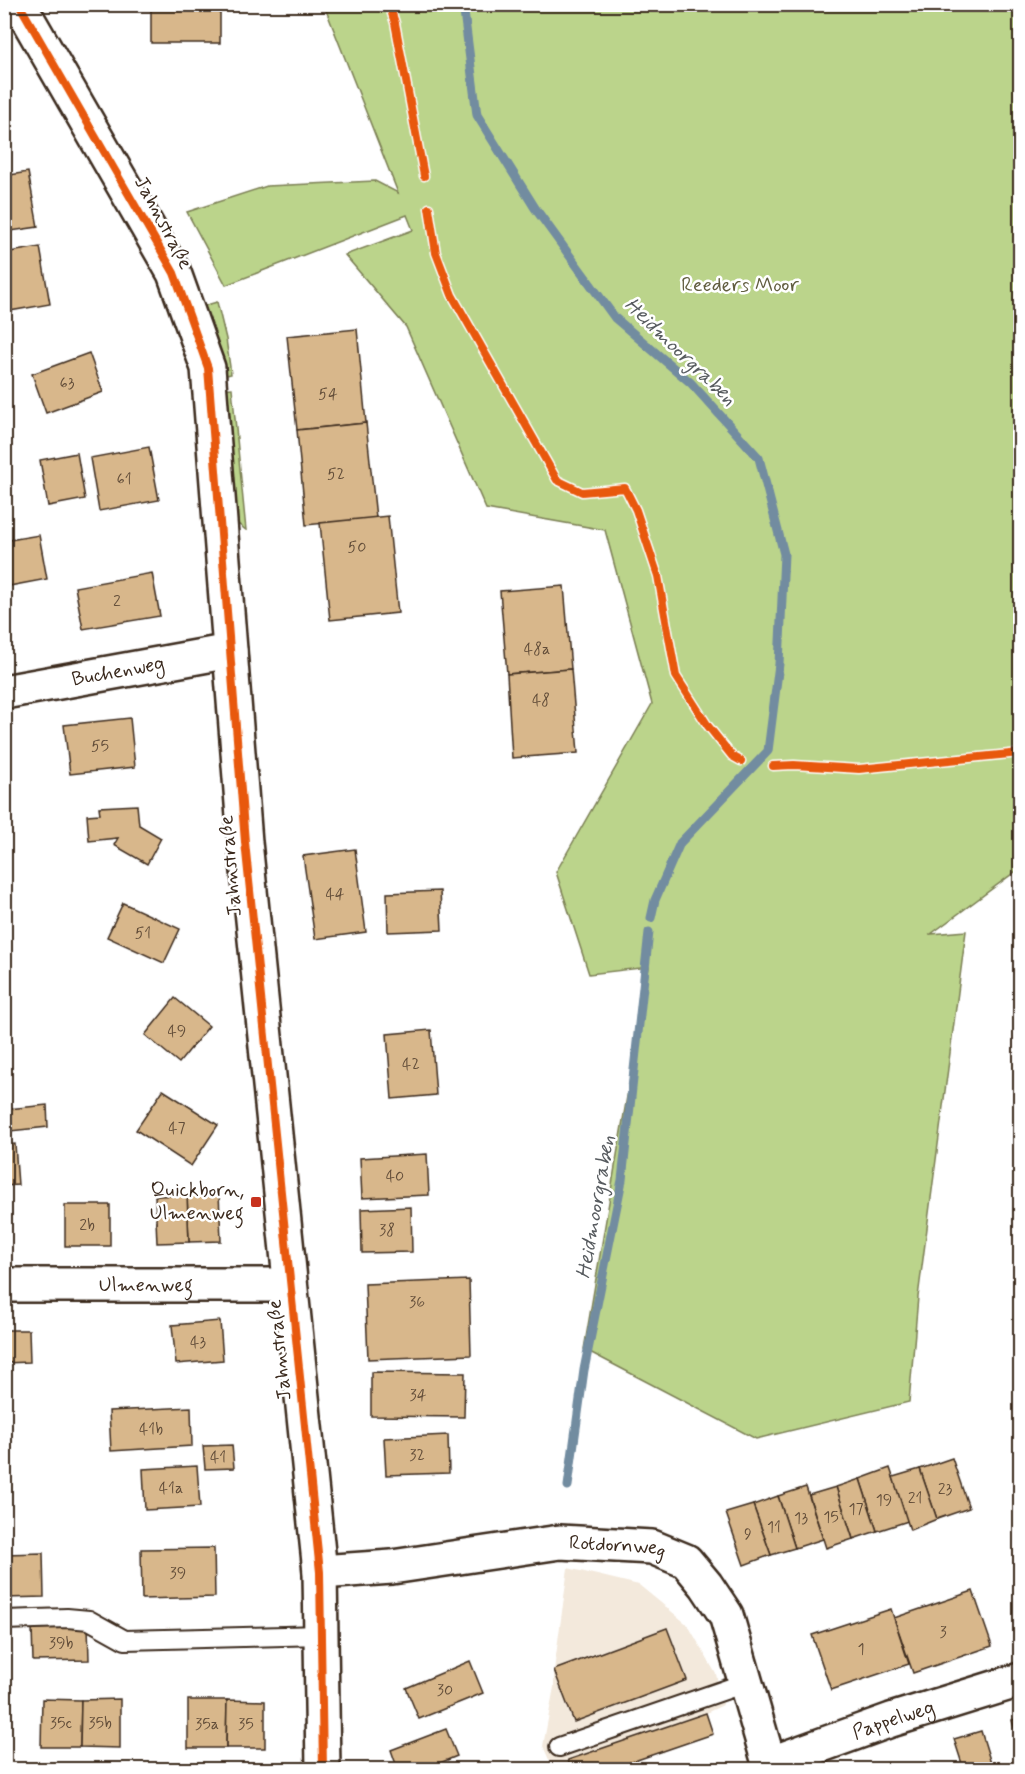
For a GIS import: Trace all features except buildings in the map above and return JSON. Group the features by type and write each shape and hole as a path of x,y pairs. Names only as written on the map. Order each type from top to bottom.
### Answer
{"street":[{"name":"Jahnstraße","path":"19,4 174,273 208,368 245,842 320,1572 322,1770"},
{"name":"Buchenweg","path":"4,692 230,651"},
{"name":"Ulmenweg","path":"4,1285 290,1285"},
{"name":"Rotdornweg","path":"320,1572 392,1567 560,1542 652,1547 686,1561 726,1615 770,1767"},
{"name":"Pappelweg","path":"770,1767 891,1720 1020,1680"}],"lane":[{"path":"4,1620 89,1620 125,1640 321,1635"},
{"path":"559,1747 639,1728 745,1683"}],"shaded area":[{"path":"568,1568 639,1585 688,1625 716,1674 723,1705 706,1713 713,1734 608,1769 553,1769 543,1746 554,1687 554,1670"}],"green space":[{"name":"Reeders Moor","path":"324,5 1020,5 1020,868 931,934 966,931 918,1297 909,1402 756,1439 584,1349 649,967 589,974 556,872 652,704 605,530 486,509 406,327 345,255 413,230 407,215 226,285 187,212 267,186 375,181 398,193"},
{"path":"217,302 231,374 219,377 203,306"},
{"path":"232,388 246,530 233,520 220,389"}],"waterway":[{"name":"Heidmoorgraben","path":"463,4 477,115 535,208 615,318 691,383 759,458 784,554 779,664 768,751 680,843 655,900 651,918"},
{"name":"Heidmoorgraben","path":"568,1486 584,1370 622,1180 649,932"}],"cycle path":[{"path":"19,4 174,273 208,368 245,842 320,1572 323,1770"},
{"path":"389,4 395,23 424,176"},
{"path":"429,208 436,253 452,295 557,480 582,492 625,488 636,510 658,576 676,676 708,726 732,756 741,761"},
{"path":"773,766 859,769 1020,753"}],"place":[{"name":"Quickborn, Ulmenweg","path":"256,1202"}]}
